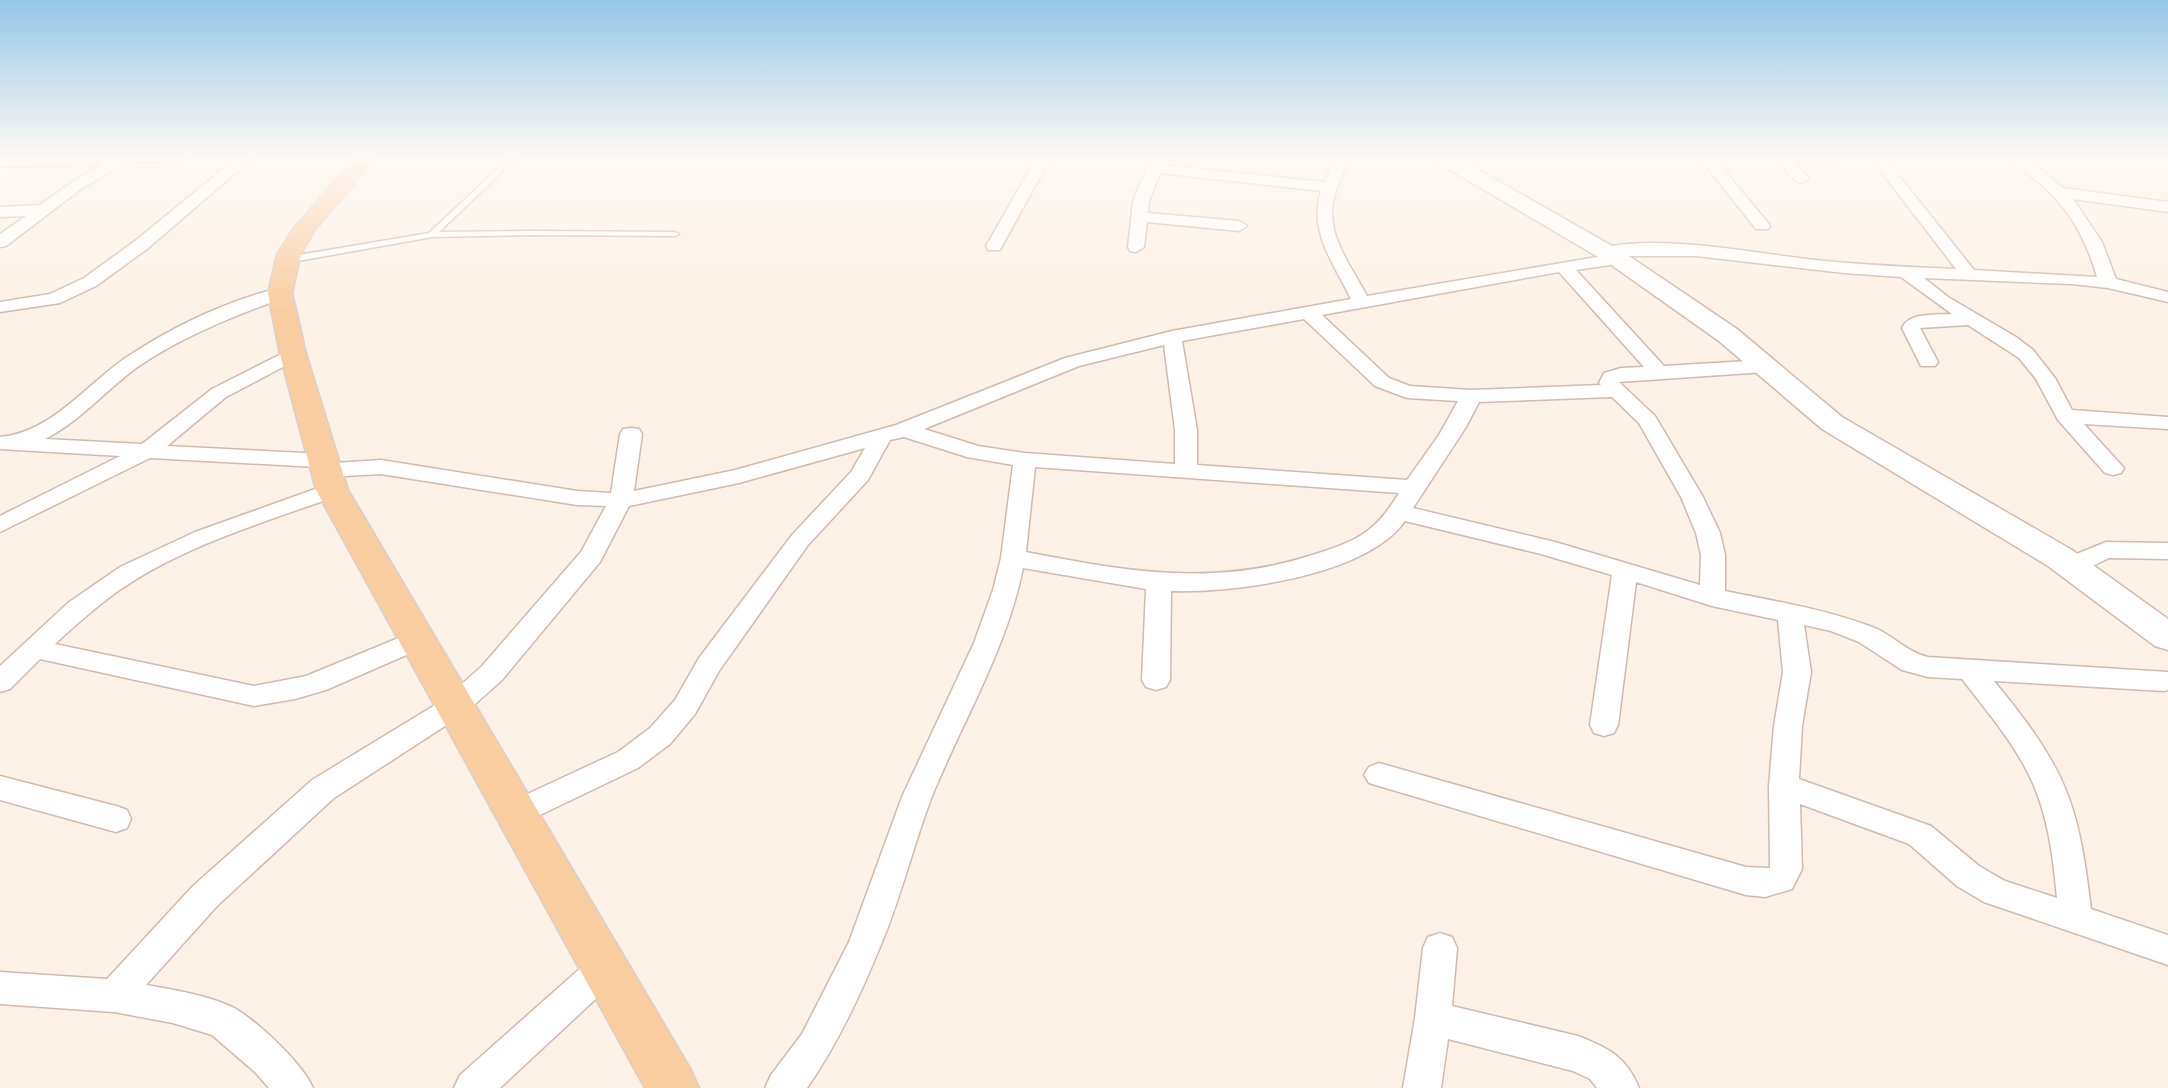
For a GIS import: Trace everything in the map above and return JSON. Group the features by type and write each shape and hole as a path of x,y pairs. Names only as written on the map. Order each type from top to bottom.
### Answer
{"main road":[{"path":"323,208 305,228 283,277 293,354 328,474 417,639 674,1088"}],"street":[{"path":"0,242 45,208"},
{"path":"0,308 54,299 90,282 141,245 186,208"},
{"path":"994,246 1015,208"},
{"path":"1136,247 1141,208"},
{"path":"1325,208 1326,229 1362,304"},
{"path":"1531,208 1613,255 1707,319 1840,428 1997,519 2071,566 2168,637"},
{"path":"1747,208 1762,226"},
{"path":"1917,208 1968,273"},
{"path":"2075,208 2088,226 2100,254 2108,283"},
{"path":"0,212 42,210"},
{"path":"1140,217 1239,226"},
{"path":"4,443 147,451 328,474 381,467 524,491 577,498 621,500 739,476 893,433 1061,365 1173,337 1309,314 1613,255 1672,249 1845,268 1968,273 2108,283 2168,297"},
{"path":"1563,266 1659,372"},
{"path":"1904,271 1925,289 2026,354 2045,378 2065,416 2114,468"},
{"path":"4,443 44,431 65,418 94,392 150,350 283,277"},
{"path":"1309,314 1382,382 1407,392 1471,396 1616,391"},
{"path":"1928,362 1911,328 1912,325 1919,322 1970,319"},
{"path":"1173,337 1186,430 1186,472"},
{"path":"0,525 147,451 219,393 293,354"},
{"path":"1712,597 1713,555 1704,524 1682,479 1648,420 1609,383 1611,377 1765,366"},
{"path":"1013,558 1099,574 1159,581 1207,582 1256,579 1340,555 1380,536 1399,512 1412,487 1453,434 1471,396"},
{"path":"2065,416 2168,423"},
{"path":"893,433 975,452 1025,460 1412,487"},
{"path":"517,813 628,760 660,736 685,707 709,665 800,540 860,475 893,433"},
{"path":"114,996 206,896 322,789 455,706 492,673 591,556 621,500 631,434"},
{"path":"784,1088 815,1046 864,946 917,797 987,643 1006,590 1013,558 1025,460"},
{"path":"0,682 83,606 128,573 220,532 328,474"},
{"path":"1399,512 1546,547 1712,597 1857,630 1912,663 1970,670 2167,681"},
{"path":"2071,566 2106,550 2168,551"},
{"path":"1604,725 1625,569"},
{"path":"1156,680 1159,581"},
{"path":"1380,775 1746,881 1766,883 1781,879 1786,869 1785,786 1788,726 1797,672 1790,615"},
{"path":"35,649 254,696 275,695 303,687 417,639"},
{"path":"1970,670 2030,751 2050,788 2068,849 2076,919"},
{"path":"1785,786 1907,828 1933,844 1982,886 2168,950"},
{"path":"0,788 116,819"},
{"path":"1422,1088 1433,1018 1440,948"},
{"path":"473,1088 605,968"},
{"path":"0,988 114,996 173,1006 223,1021 268,1059 294,1088"},
{"path":"1433,1018 1578,1054 1603,1066 1620,1088"}],"lane":[{"path":"432,235 461,208"},
{"path":"283,277 432,235 675,234"}]}
